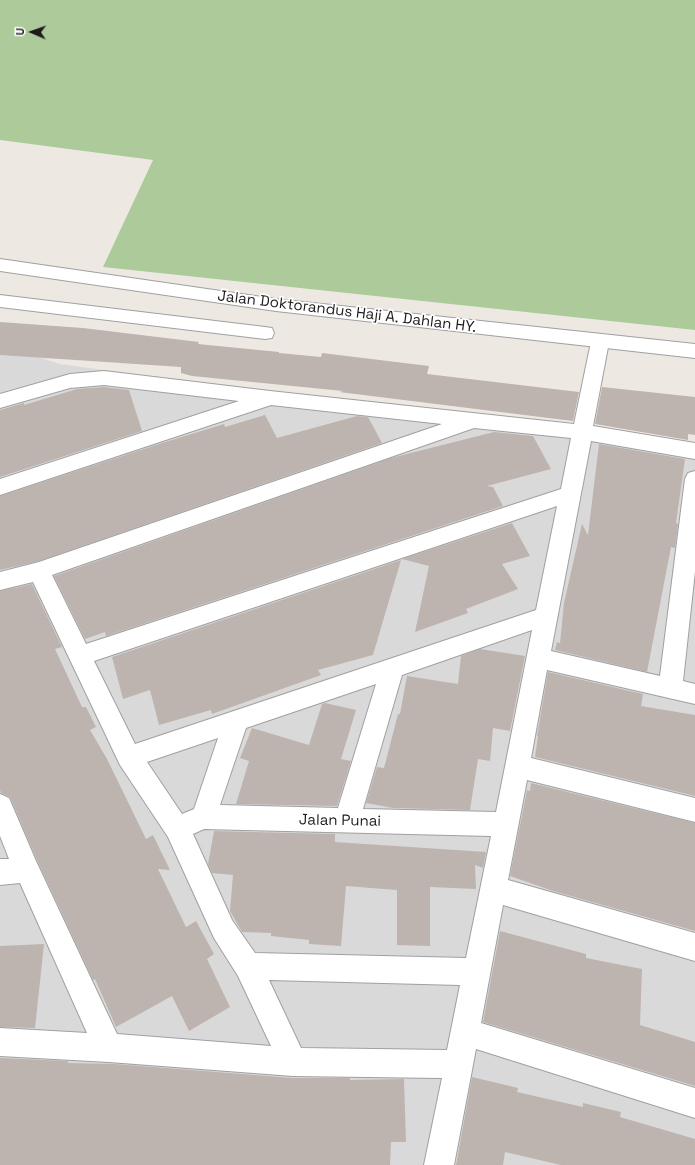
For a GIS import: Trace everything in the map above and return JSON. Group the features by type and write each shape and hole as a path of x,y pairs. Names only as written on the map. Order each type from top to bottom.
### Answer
{"street":[{"name":"Jalan Doktorandus Haji A. Dahlan HY.","path":"0,265 276,305 600,342 695,351"},
{"path":"0,301 265,333"},
{"path":"439,1165 600,342"},
{"path":"0,401 70,381 104,378 472,421 582,432 695,451"},
{"path":"0,487 270,398"},
{"path":"0,581 39,570 472,421"},
{"path":"670,689 695,479"},
{"path":"80,656 570,494"},
{"path":"39,570 129,757 177,828 223,929 248,966 293,1062"},
{"path":"129,757 546,616"},
{"path":"538,658 695,694"},
{"path":"347,821 392,669"},
{"path":"204,817 236,721"},
{"path":"517,766 695,810"},
{"path":"0,806 109,1048"},
{"name":"Jalan Punai","path":"177,828 204,817 506,824"},
{"path":"0,872 28,870"},
{"path":"492,889 695,946"},
{"path":"248,966 476,972"},
{"path":"465,1032 695,1103"},
{"path":"0,1042 109,1048 293,1062 459,1064"}],"shaded area":[{"path":"0,345 60,364 695,451 695,1165 0,1165"}],"green space":[{"path":"0,0 695,0 695,330 103,267 153,160 0,140"}],"building":[{"path":"0,322 83,328 199,342 198,344 279,353 321,357 322,353 429,366 427,374 579,392 573,421 339,392 343,391 192,376 181,373 181,367 0,355"},
{"path":"104,387 129,390 142,431 0,477 0,410 24,403 24,405 77,389"},
{"path":"602,387 695,397 695,435 688,434 688,440 595,424"},
{"path":"265,415 277,438 357,416 368,417 382,443 39,561 0,570 0,496 224,424 225,427"},
{"path":"494,432 533,436 551,469 487,486 493,487 503,506 106,636 105,632 85,639 54,576 391,458"},
{"path":"599,444 685,459 676,523 678,524 675,548 671,547 647,672 555,650 557,642 560,643 564,603 582,524 588,535"},
{"path":"512,523 530,556 502,564 518,589 466,609 468,613 415,632 429,566 402,559"},
{"path":"401,560 373,655 318,670 321,675 212,714 211,710 159,725 150,690 123,699 112,657"},
{"path":"32,584 62,647 55,649 82,707 86,707 96,727 90,730 107,759 146,839 153,835 170,870 158,869 186,927 196,921 214,954 207,959 230,1007 189,1031 172,996 116,1027 95,979 93,980 37,860 10,797 1,793 0,591"},
{"path":"480,649 525,656 510,731 493,728 490,761 478,759 470,810 393,808 366,803 377,767 384,768 398,714 400,714 407,676 458,684 461,656"},
{"path":"548,672 643,694 641,706 695,715 695,796 535,757"},
{"path":"325,703 356,710 341,759 351,761 337,806 236,804 249,761 240,758 252,728 309,745 322,704"},
{"path":"531,783 695,823 695,931 553,891 510,876 527,790 530,791"},
{"path":"214,831 335,834 335,842 486,852 483,868 475,865 476,889 430,887 430,946 397,945 397,890 346,886 341,946 309,944 309,940 271,936 271,933 242,932 230,911 233,875 212,873 208,864"},
{"path":"500,931 586,954 586,958 642,969 640,1025 695,1042 695,1086 483,1022"},
{"path":"44,944 35,1028 0,1027 0,946"},
{"path":"0,1058 68,1061 68,1063 115,1064 293,1078 350,1078 350,1080 404,1079 406,1142 391,1142 390,1165 0,1165"},
{"path":"472,1077 518,1088 517,1092 583,1107 583,1103 621,1112 620,1117 695,1139 695,1165 561,1165 505,1152 503,1165 456,1165"}]}
